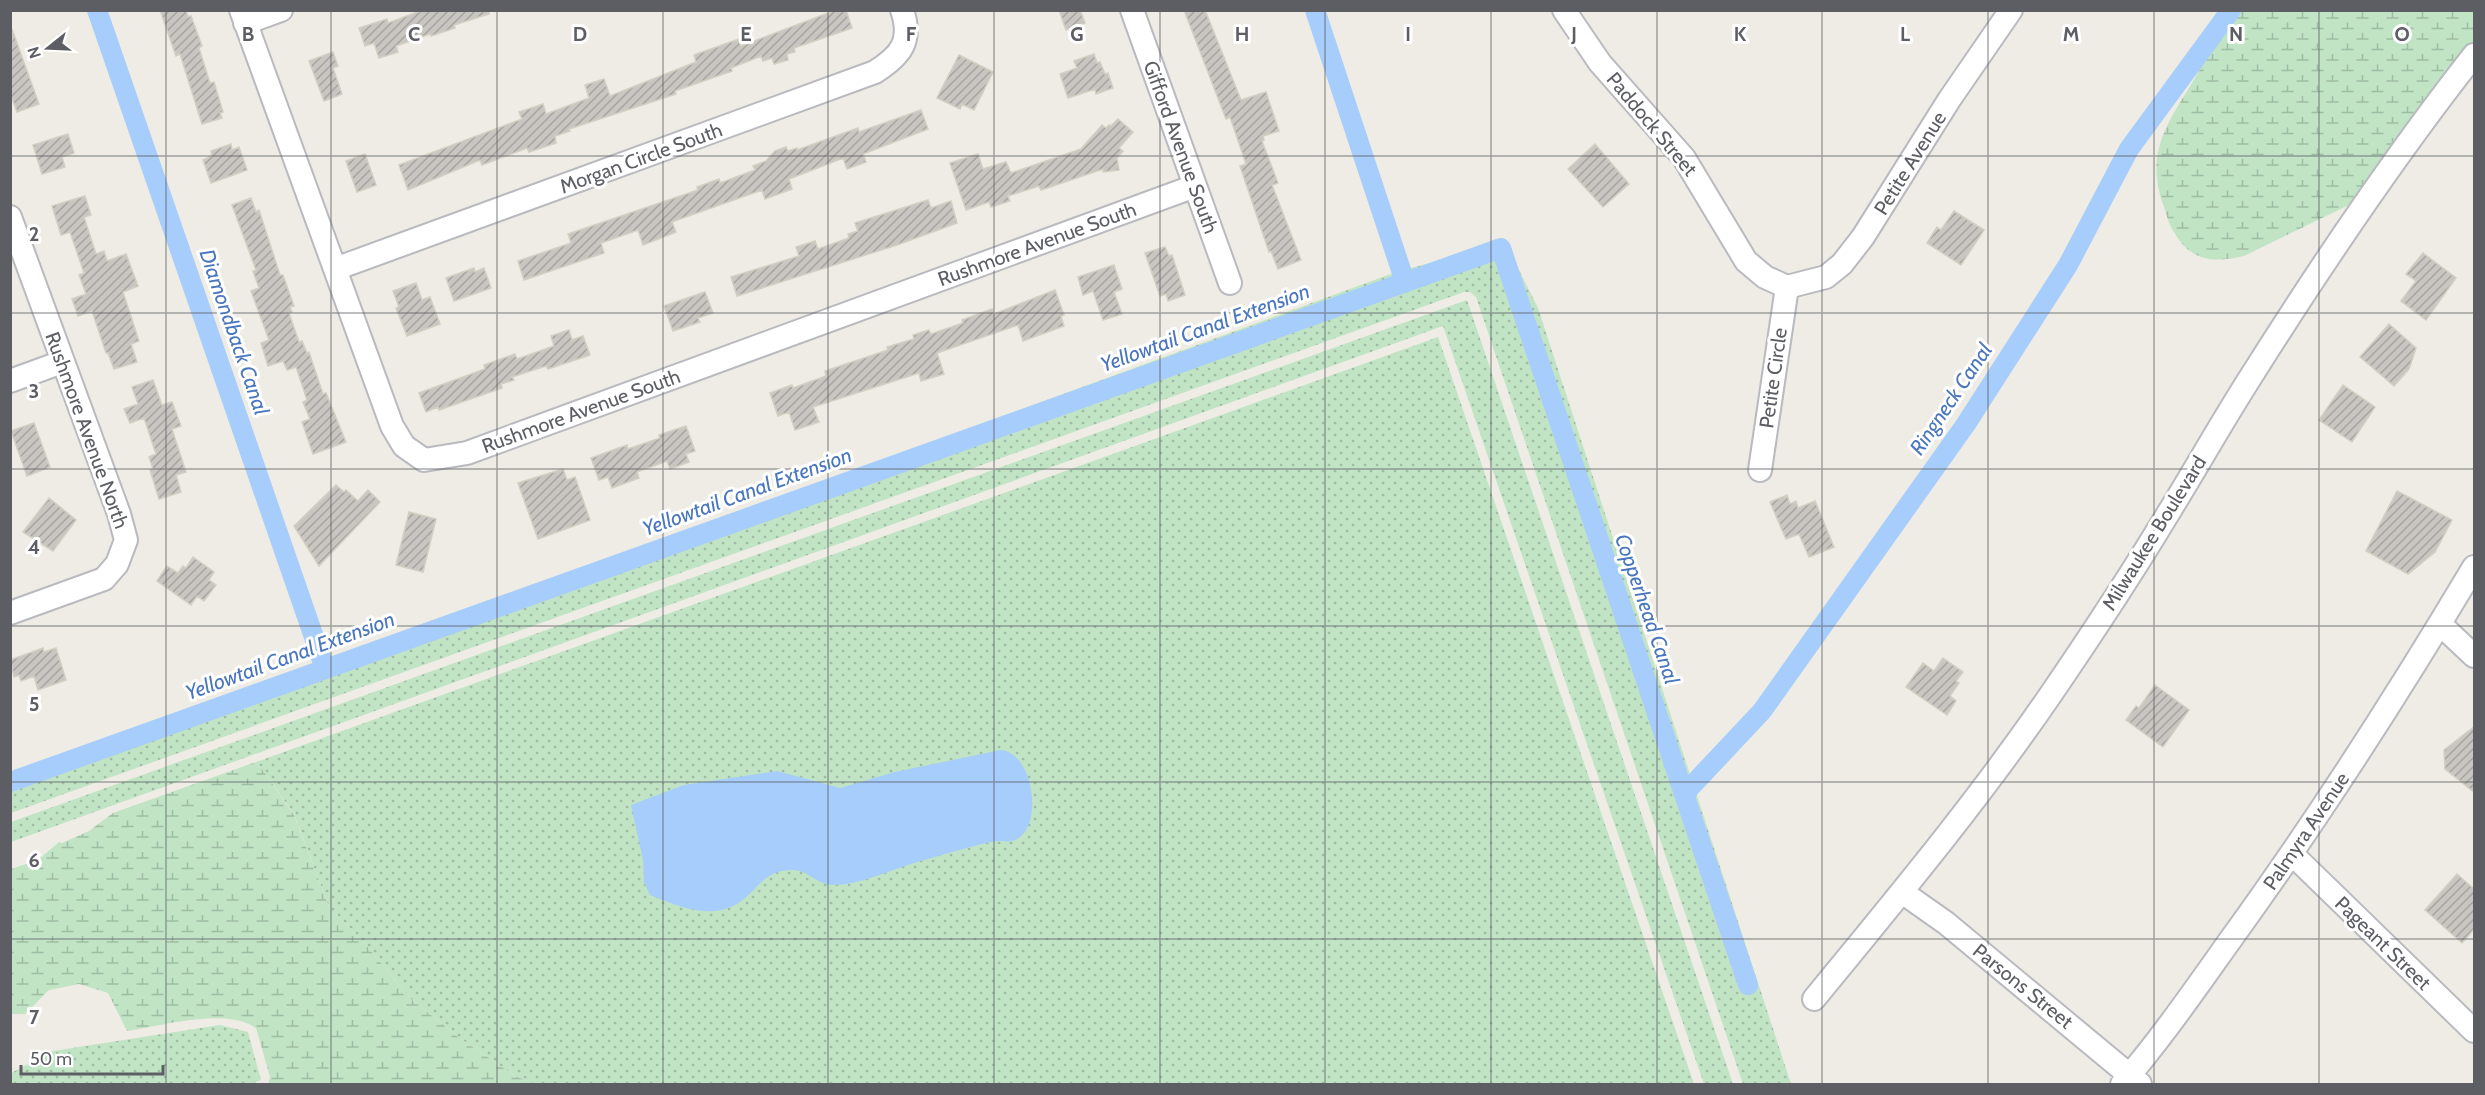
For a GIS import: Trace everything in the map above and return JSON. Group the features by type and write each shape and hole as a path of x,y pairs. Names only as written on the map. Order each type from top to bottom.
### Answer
{"street":[{"path":"243,17 281,10"},
{"name":"Morgan Circle South","path":"335,269 875,72 895,59 905,40 902,10"},
{"name":"Gifford Avenue South","path":"1132,10 1230,283"},
{"name":"Paddock Street","path":"1564,10 1600,63 1684,158 1746,261 1765,277 1787,287"},
{"name":"Petite Avenue","path":"1787,287 1826,277 1842,264 1863,237 1949,100 2011,10"},
{"name":"Rushmore Avenue South","path":"243,17 392,426 404,446 424,460 467,453 1195,186"},
{"name":"Milwaukee Boulevard","path":"1814,999 1997,772 2168,514 2309,285 2380,181 2475,55"},
{"name":"Rushmore Avenue North","path":"10,217 119,514 126,540 117,564 104,579 10,613"},
{"name":"Petite Circle","path":"1760,470 1787,287"},
{"path":"10,381 62,362"},
{"name":"Palmyra Avenue","path":"2131,1081 2292,854 2386,711 2475,567"},
{"path":"2440,624 2475,656"},
{"name":"Pageant Street","path":"2292,854 2475,1031"},
{"name":"Parsons Street","path":"1902,892 1946,923 2131,1081"}],"green space":[{"path":"2227,11 2474,11 2474,59 2363,198 2244,256 2222,259 2204,258 2188,249 2171,226 2158,186 2157,167 2159,150 2171,118 2204,62"},
{"path":"1484,249 1508,256 1516,264 1538,308 1791,1084 1743,1084 1476,297 1470,292 1464,292 11,813 11,779 1399,271"},
{"path":"1467,300 1733,1084 1704,1084 1443,326 11,842 11,822"},
{"path":"1438,337 1694,1084 535,1084 515,1076 458,1037 411,999 365,944 329,907 294,814 260,766 253,763"},
{"path":"253,763 260,766 294,815 329,907 365,944 411,999 458,1037 515,1076 535,1084 268,1084 270,1077 256,1028 243,1022 211,1018 127,1031 108,993 79,984 49,990 25,1014 11,1014 11,869 38,860 59,842 62,843 89,831 113,813"},
{"path":"220,1025 248,1032 261,1080 251,1084 11,1084 11,1073 53,1051"}],"water":[{"path":"1001,750 1013,754 1022,764 1032,794 1029,824 1022,835 1012,841 976,845 853,883 829,885 800,871 783,871 766,878 741,902 723,910 701,911 670,903 650,895 644,882 643,860 631,805 684,785 777,771 840,788 895,772"}],"building":[{"path":"160,10 186,10 188,17 191,16 202,46 199,48 210,83 214,82 223,112 220,113 222,118 202,124 180,54 176,56"},
{"path":"423,10 489,10 489,14 454,25 455,28 396,46 398,52 379,58 374,43 365,46 359,28 387,19 388,23"},
{"path":"836,10 846,10 852,28 794,48 795,52 787,54 788,60 774,64 772,58 763,61 761,56 731,68 732,71 675,91 676,94 569,129 570,131 555,136 556,143 529,152 527,148 482,165 480,160 408,190 399,165 522,119 519,112 543,104 546,114 589,98 585,85 604,79 610,96 696,62 694,55 739,39 741,46"},
{"path":"1059,10 1080,10 1085,23 1066,30"},
{"path":"1184,10 1205,10 1241,100 1266,92 1279,131 1263,136 1262,141 1278,183 1272,185 1301,260 1278,269 1271,251 1269,252 1240,166 1246,164 1230,117 1226,119"},
{"path":"12,29 39,104 17,112 10,93"},
{"path":"333,52 338,66 333,68 342,94 324,101 309,61"},
{"path":"1094,54 1105,74 1108,73 1113,88 1096,94 1095,89 1068,98 1060,74 1077,68 1074,61"},
{"path":"959,55 993,72 974,110 962,104 960,109 937,98"},
{"path":"921,110 928,129 863,154 866,162 847,169 843,158 789,179 792,189 765,199 762,190 672,222 676,232 643,245 638,230 601,243 604,253 524,280 518,261 571,243 568,234 698,190 697,187 719,179 720,183 755,170 753,166 766,161 775,151 786,147 788,151 797,148 797,150 858,128 859,132"},
{"path":"1118,119 1133,132 1119,148 1123,151 1117,158 1119,170 1103,172 1103,169 1041,190 1039,186 1008,196 1010,201 991,207 989,202 966,210 950,163 978,154 983,169 1006,162 1011,173 1081,149 1102,125 1106,128"},
{"path":"68,134 74,153 62,157 65,167 42,174 33,145"},
{"path":"231,144 232,150 239,147 247,170 211,183 203,160 212,156 211,151"},
{"path":"1595,144 1629,184 1603,207 1568,169"},
{"path":"365,154 376,185 357,192 346,161"},
{"path":"85,196 91,215 84,217 96,254 104,251 107,261 126,254 138,286 123,292 139,341 131,344 137,362 114,369 106,353 92,311 78,316 72,299 86,294 79,275 84,273 70,232 61,235 52,206"},
{"path":"251,198 256,212 259,210 280,275 283,275 294,306 290,307 292,312 289,313 299,342 302,341 307,353 309,352 323,394 326,393 346,442 313,454 302,422 310,419 303,402 307,400 296,367 287,370 283,361 268,366 261,343 269,340 251,291 259,288 253,271 256,270 232,205"},
{"path":"928,200 931,208 951,201 957,223 897,245 737,296 731,277 799,256 796,247 815,241 818,249 849,238 848,234 858,231 855,223"},
{"path":"1954,211 1984,230 1961,265 1927,243 1937,227 1941,230"},
{"path":"1165,247 1169,256 1172,255 1185,295 1168,301 1166,294 1160,296 1145,253"},
{"path":"2423,253 2456,278 2426,320 2401,301 2416,281 2406,274"},
{"path":"1114,265 1122,289 1114,292 1122,314 1103,320 1093,291 1083,295 1078,277"},
{"path":"474,268 475,272 484,268 491,288 454,301 446,278"},
{"path":"416,283 422,300 430,297 440,324 407,336 396,308 399,307 393,291"},
{"path":"1055,290 1064,315 1061,316 1064,326 1023,341 1018,325 937,353 944,374 921,381 919,373 813,407 819,422 795,430 789,412 778,416 770,393 792,385 793,388 826,376 825,371 888,350 887,347 914,339 913,335 929,330 931,334 963,323 962,320 992,309 994,314"},
{"path":"705,292 713,313 698,318 700,322 673,331 664,306"},
{"path":"2389,324 2416,348 2409,369 2394,386 2360,357"},
{"path":"569,330 572,340 583,336 590,355 548,369 546,366 512,377 514,380 501,384 502,388 439,410 438,407 426,412 419,393 485,369 484,365 515,354 517,359 554,346 551,336"},
{"path":"153,380 162,405 172,402 181,426 172,429 186,472 176,475 181,492 159,499 150,470 153,469 149,457 156,454 144,418 130,423 124,409 138,404 132,387"},
{"path":"2343,385 2375,407 2352,442 2319,420"},
{"path":"34,423 50,467 27,476 11,431"},
{"path":"686,426 695,451 686,454 689,462 670,469 667,461 637,472 639,478 612,488 608,477 599,480 591,458 627,445 628,449"},
{"path":"563,469 567,480 575,477 590,520 538,539 518,483"},
{"path":"336,485 344,492 346,490 358,501 368,490 380,502 319,566 294,526"},
{"path":"2397,491 2452,520 2435,552 2408,574 2366,551"},
{"path":"1787,495 1790,504 1796,501 1798,508 1815,501 1834,547 1809,557 1799,534 1786,539 1770,502"},
{"path":"49,498 76,520 53,551 23,532"},
{"path":"409,512 436,519 423,572 396,565"},
{"path":"193,557 214,572 209,580 216,585 204,601 197,596 191,605 157,581 167,566 178,573 183,566 186,568"},
{"path":"43,648 44,652 56,648 66,680 38,690 34,676 21,681 19,675 14,677 10,660"},
{"path":"1943,658 1963,672 1956,681 1959,683 1950,696 1956,701 1947,715 1906,687 1923,663 1934,671"},
{"path":"2155,685 2189,710 2163,747 2126,720 2136,706 2139,708"},
{"path":"2475,726 2475,793 2445,769 2444,750"},
{"path":"2457,874 2475,890 2475,928 2462,943 2425,910"}],"waterway":[{"name":"Diamondback Canal","path":"97,10 325,669"},
{"path":"1315,10 1405,282"},
{"name":"Ringneck Canal","path":"1684,794 1762,711 1966,424 2068,265 2129,149 2231,10"},
{"name":"Yellowtail Canal Extension","path":"10,782 1501,248 1748,985"}],"water label":[{"name":"Copperhead Canal","path":"1647,609"}]}
